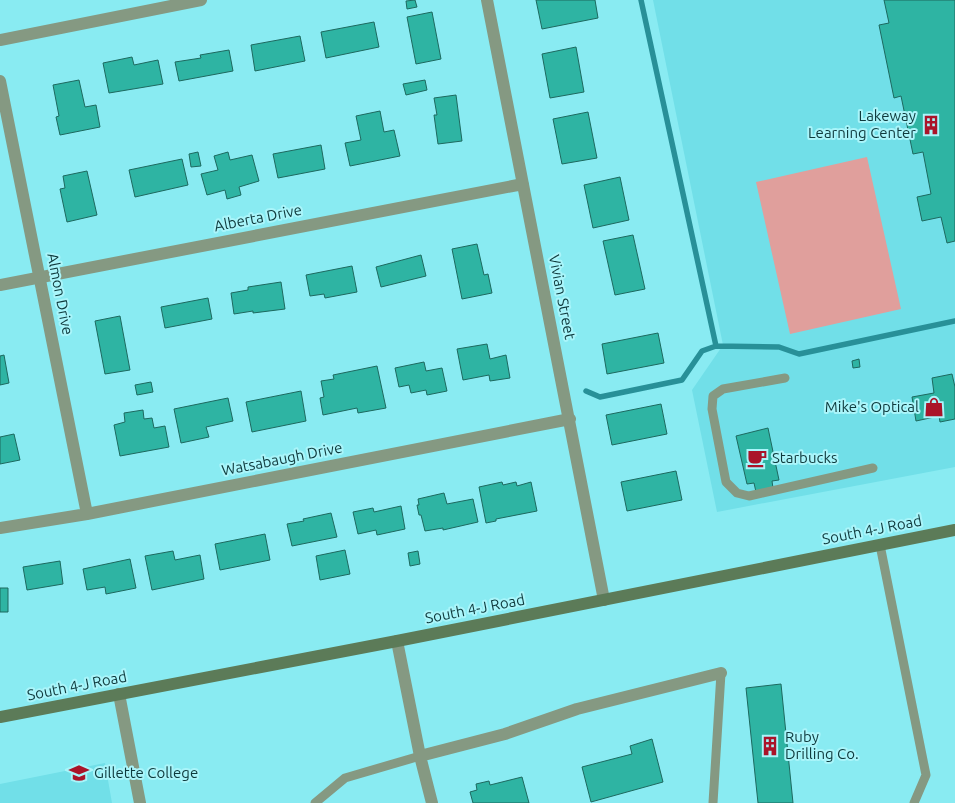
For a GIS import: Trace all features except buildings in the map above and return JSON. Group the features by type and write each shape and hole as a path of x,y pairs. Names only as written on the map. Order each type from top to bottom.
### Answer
{"main road":[{"name":"South 4-J Road","path":"0,717 397,641 955,530"}],"street":[{"path":"0,40 201,0"},
{"name":"Vivian Street","path":"487,0 604,600"},
{"name":"Almon Drive","path":"0,81 87,514"},
{"name":"Alberta Drive","path":"0,285 523,184"},
{"name":"Watsabaugh Drive","path":"0,528 87,514 570,418"},
{"path":"397,641 420,756 432,803"},
{"path":"420,756 505,734 577,709 721,673"},
{"path":"119,694 140,803"}],"lane":[{"path":"785,378 723,389 714,396 712,409 726,482 737,493 749,496 873,468"},
{"path":"880,545 926,775 914,803"},
{"path":"713,803 721,673"},
{"path":"315,803 346,778 420,756"}],"shaded area":[{"path":"653,0 955,0 955,467 717,512 692,390 723,345"},
{"path":"867,157 901,309 790,334 756,182"},
{"name":"Gillette College","path":"105,763 112,803 0,803 0,784"}],"waterway":[{"path":"641,0 716,346 779,347 799,354 955,321"},
{"path":"586,391 600,397 682,380 702,351 716,346"}],"place":[{"name":"Lakeway Learning Center","path":"931,125"},
{"name":"Mike's Optical","path":"934,407"},
{"name":"Starbucks","path":"757,458"},
{"name":"Ruby Drilling Co.","path":"770,746"},
{"name":"Gillette College","path":"79,773"}]}
